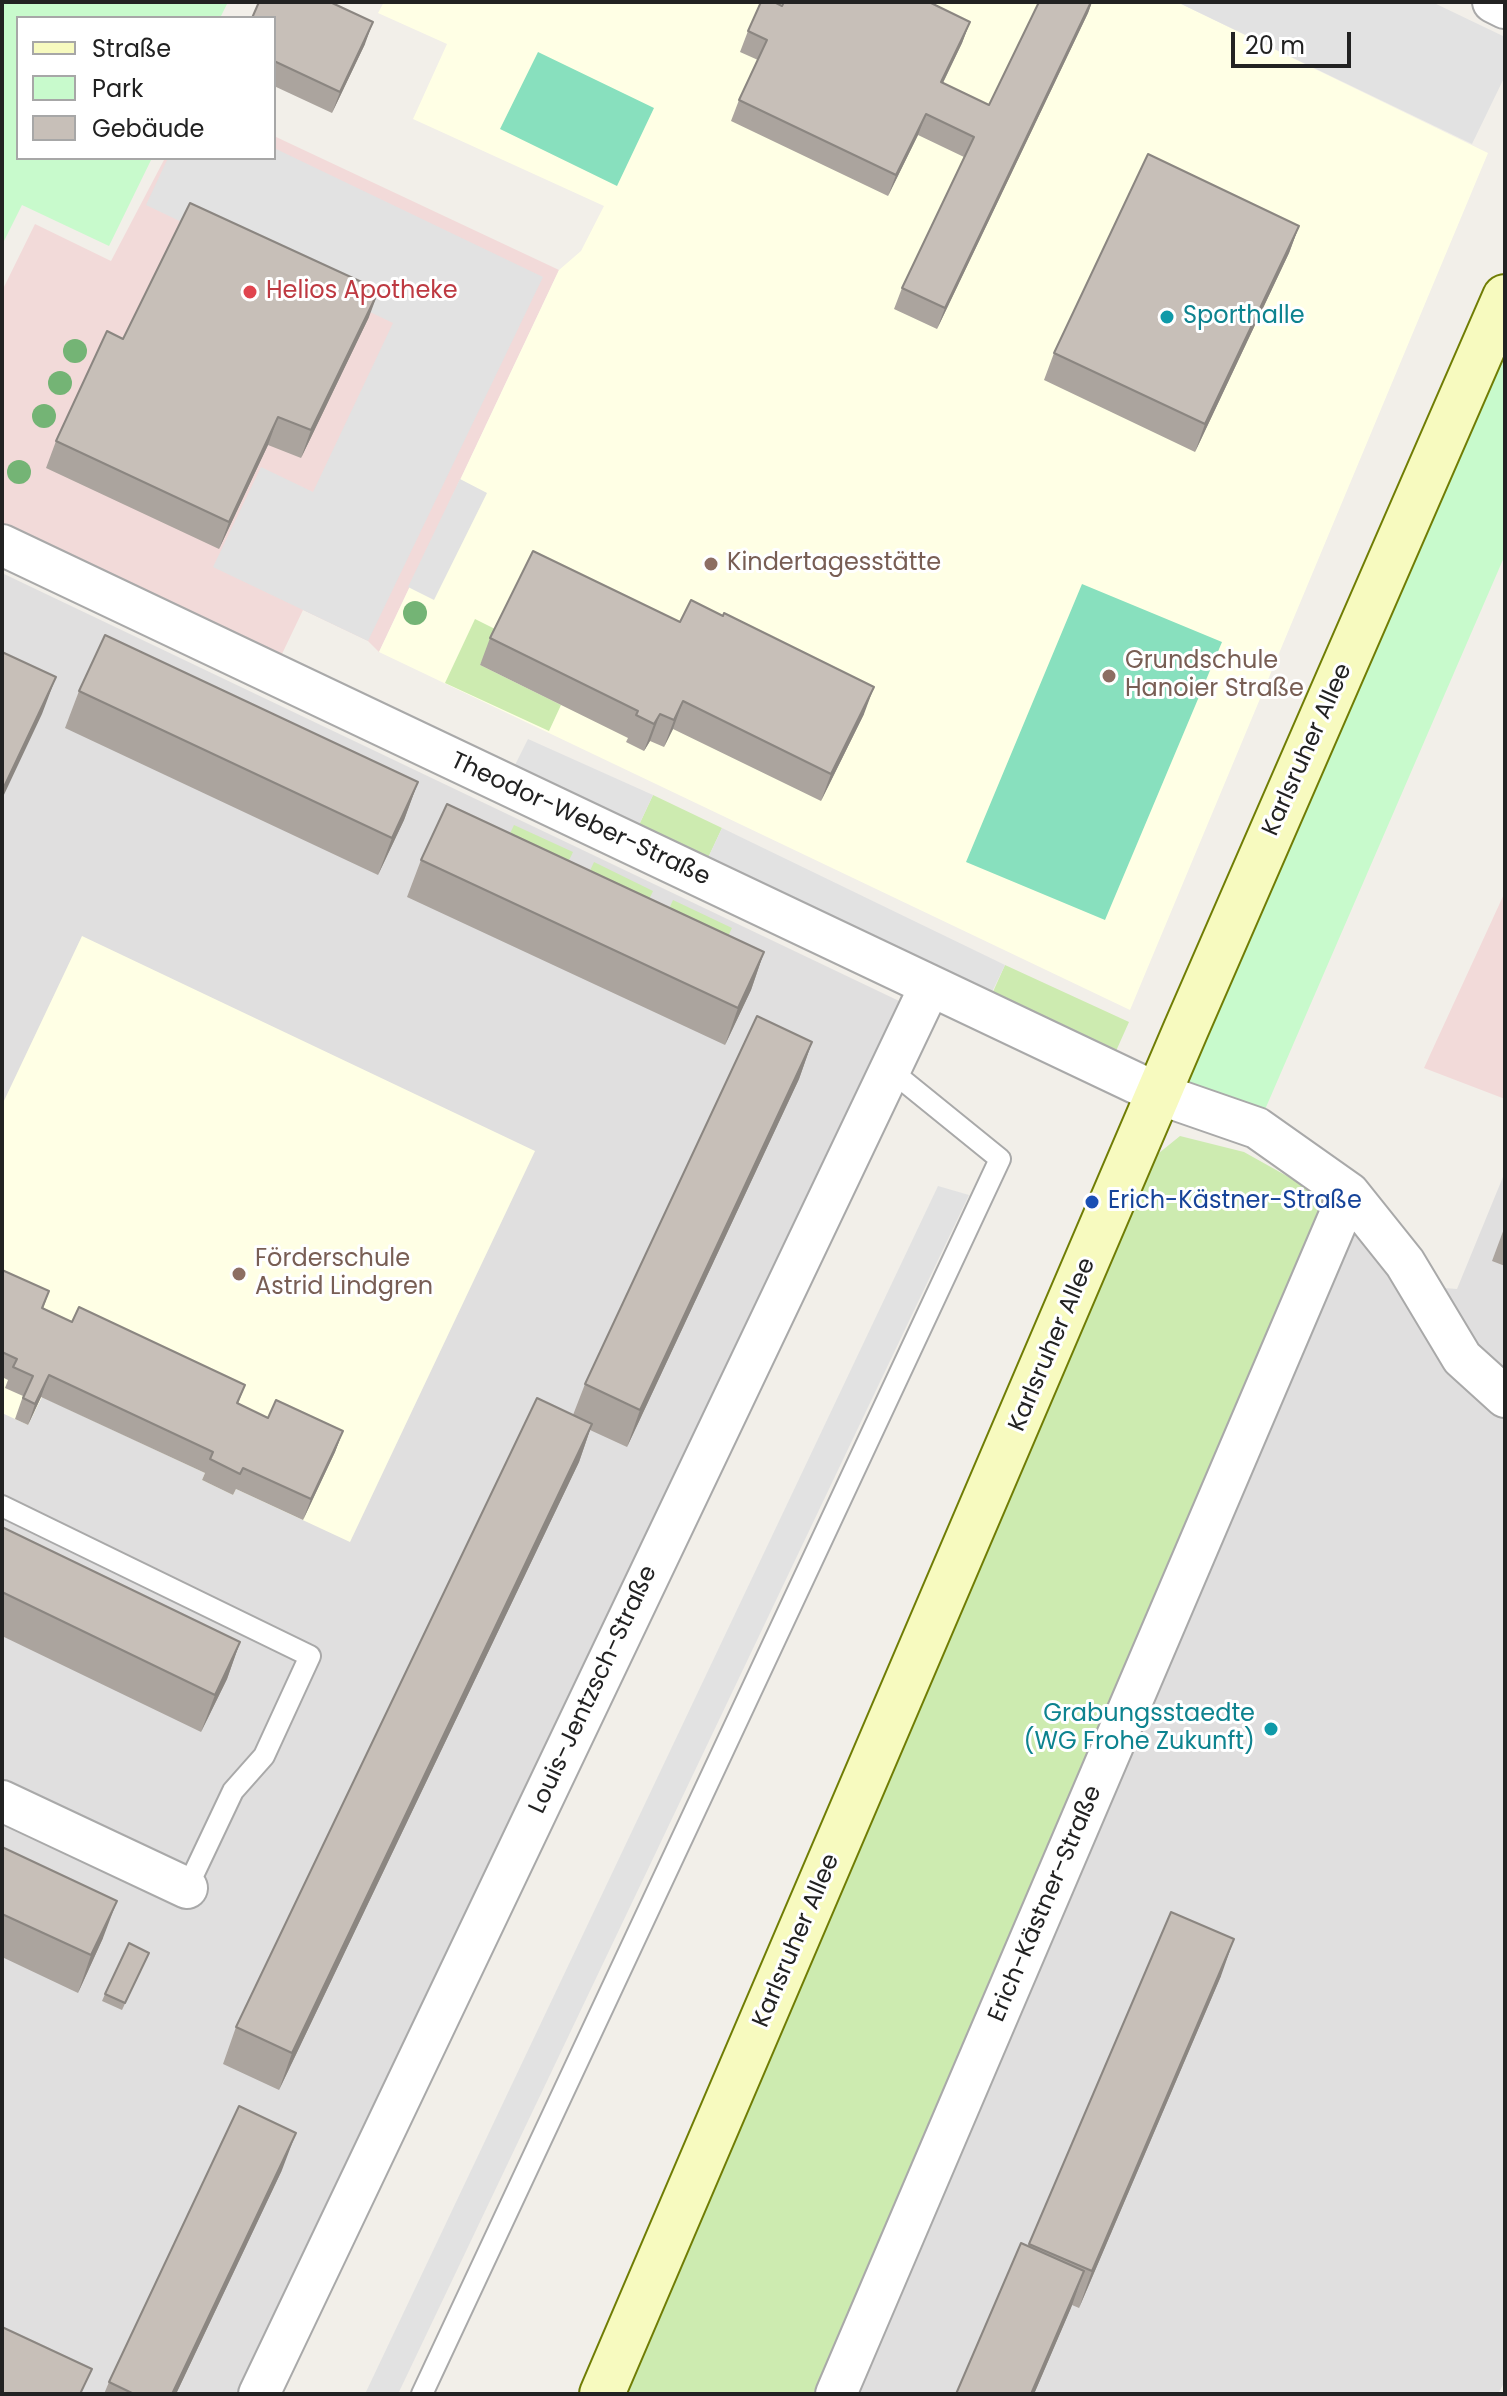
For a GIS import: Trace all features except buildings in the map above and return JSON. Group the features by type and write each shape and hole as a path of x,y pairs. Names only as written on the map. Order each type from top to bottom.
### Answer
{"street":[{"path":"1493,2 1505,8"},
{"name":"Karlsruher Allee","path":"602,2394 1159,1094 1505,297"},
{"name":"Theodor-Weber-Straße","path":"2,545 1159,1094"},
{"name":"Louis-Jentzsch-Straße","path":"259,2394 930,986"},
{"path":"1159,1094 1257,1128 1349,1193 1405,1263 1462,1358 1505,1397"},
{"name":"Erich-Kästner-Straße","path":"836,2394 1349,1193"},
{"path":"2,1801 187,1888"}],"lane":[{"path":"422,2394 1000,1159 889,1069"},
{"path":"2,1506 310,1656 264,1756 233,1791 187,1888"}],"shaded area":[{"name":"Grundschule Hanoier Straße","path":"384,2 1177,2 1488,153 1130,1010 379,652 559,270 581,251 604,206 413,119 447,44 378,13"},
{"path":"1177,2 1432,2 1505,37 1505,76 1472,144"},
{"path":"276,137 559,270 379,652 368,641 303,610 281,656 2,526 2,291 35,224 111,261 164,160 276,160"},
{"path":"276,149 543,277 368,641 213,567 261,467 313,492 393,323 146,205 167,160 276,160"},
{"path":"460,479 487,493 434,600 408,587"},
{"path":"2,573 918,1010 259,2394 2,2394"},
{"path":"528,739 653,795 639,825 514,767"},
{"path":"722,828 1005,965 991,994 708,858"},
{"path":"1505,892 1505,1099 1424,1068"},
{"name":"Förderschule Astrid Lindgren","path":"82,936 535,1151 350,1542 236,1489 233,1495 202,1480 205,1473 42,1397 28,1425 2,1413 2,1105"},
{"path":"1505,1172 1505,2381 1498,2394 836,2394 1349,1193 1444,1288 1457,1289"},
{"path":"938,1186 969,1195 398,2394 365,2394"}],"green space":[{"path":"2,2 228,2 221,16 16,16 16,160 151,160 109,246 22,205 2,245"},
{"path":"538,52 654,108 617,186 500,129"},
{"path":"1505,297 1505,555 1257,1128 1169,1072"},
{"path":"1082,584 1222,642 1105,920 966,862"},
{"path":"475,619 497,630 480,665 561,705 549,731 445,683"},
{"path":"653,795 722,828 708,858 639,825"},
{"path":"514,825 573,852 556,887 498,859"},
{"path":"594,862 653,891 637,925 578,897"},
{"path":"673,900 732,928 715,963 657,935"},
{"path":"1005,965 1129,1022 1116,1051 992,994"},
{"path":"1180,1136 1244,1152 1328,1199 815,2394 625,2394 1154,1157"}],"place":[{"name":"Helios Apotheke","path":"250,292"},
{"name":"Sporthalle","path":"1167,317"},
{"name":"Kindertagesstätte","path":"711,564"},
{"name":"Grundschule Hanoier Straße","path":"1109,676"},
{"name":"Erich-Kästner-Straße","path":"1092,1202"},
{"name":"Förderschule Astrid Lindgren","path":"239,1274"},
{"name":"Grabungsstaedte (WG Frohe Zukunft)","path":"1271,1729"}]}
